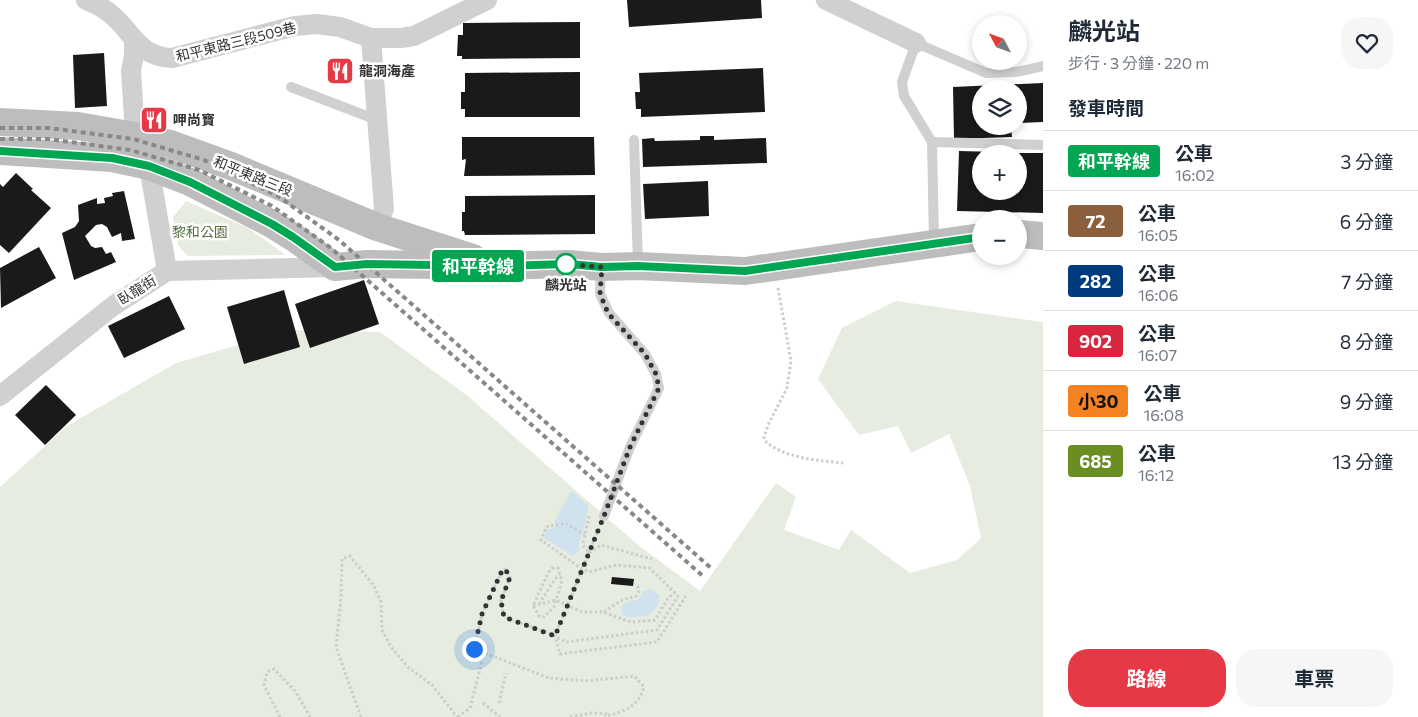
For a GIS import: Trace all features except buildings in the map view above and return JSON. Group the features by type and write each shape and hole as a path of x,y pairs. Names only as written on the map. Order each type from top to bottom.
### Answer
{"main road":[{"name":"和平東路三段","path":"0,122 78,126 170,144 231,166 377,227 499,266"},
{"path":"0,151 112,158 149,166 190,182 272,224 335,267"},
{"path":"367,264 376,255 380,246 380,236 377,227"},
{"path":"1027,235 1043,236"},
{"name":"和平東路三段","path":"335,267 367,264 499,266 569,264 602,267 638,266 745,271 972,238"}],"street":[{"name":"和平東路三段509巷","path":"86,0 114,16 134,41 162,58 172,58 295,26 317,24 340,27 371,38 414,36 487,0"},
{"path":"826,0 916,43"},
{"path":"371,38 384,209 377,227"},
{"path":"134,41 131,71 135,136 149,166 167,271"},
{"name":"臥龍街","path":"0,396 113,306 167,271 335,267"}],"lane":[{"path":"934,242 932,142 904,96 902,82 916,43 986,73 1017,72 1043,66"},
{"path":"291,87 377,120"},
{"path":"634,140 638,266"},
{"path":"932,142 1043,145"},
{"path":"602,267 600,294 608,313 645,354 656,374 659,388 630,447 604,516"}],"path":[{"path":"775,267 791,361 787,388 768,425 764,437 765,441 781,452 809,459 843,463"},
{"path":"589,516 583,545 589,553"},
{"path":"604,516 555,636 560,654 657,642 687,594"},
{"path":"585,535 565,523 546,527 541,540 589,572 616,565 650,568 678,596 657,630 566,642 504,617 501,601 510,577 505,569 501,573 482,614 474,649 549,678 586,681 634,676 644,686 637,702 623,711 604,717"},
{"path":"589,553 601,545 652,559"},
{"path":"361,717 336,647 341,597 342,559 350,556 374,586 381,602 382,630 391,647 408,667 433,686 458,717 470,708 484,653"},
{"path":"552,568 558,568 562,580 554,607 544,617 540,617 533,606 548,573 552,568"},
{"path":"539,604 555,579 560,575"},
{"path":"603,612 622,600 636,596 639,591 637,584"},
{"path":"533,606 556,600 582,612 603,612 631,622 655,620 668,598 676,592"},
{"path":"280,717 264,685 267,672 274,669 296,692 310,717"},
{"path":"499,703 506,674"},
{"path":"483,703 500,717"},
{"path":"570,717 591,713 613,714"}],"green space":[{"name":"黎和公園","path":"186,201 248,228 286,255 188,256 178,245 173,217"},
{"path":"896,301 1043,322 1043,717 0,717 0,487 67,426 176,363 290,330 380,332 469,397 637,544 700,591 776,483 796,497 784,530 839,550 851,530 910,573 957,560 981,538 970,486 949,434 911,453 898,426 859,435 818,379 842,328"}],"water":[{"path":"571,491 589,506 579,542 579,551 571,555 544,538 547,530 555,528 555,521"},
{"path":"650,589 659,595 658,604 651,613 639,617 622,615 621,607 623,605 628,601 638,600 644,591"}],"railway":[{"path":"0,128 49,128 133,139 204,160 278,196 339,240 711,568"},
{"path":"0,139 48,139 130,150 199,170 272,206 331,248 704,577"}],"bus line":[{"name":"和平幹線","path":"0,151 112,158 149,166 190,182 272,224 335,267 367,264 499,266 569,264 602,267 638,266 745,271 972,238"}],"place":[{"name":"龍洞海產","path":"340,71"},
{"name":"呷尚寶","path":"154,120"},
{"name":"麟光站","path":"566,264"}],"route":[{"path":"474,649 482,614 501,573 505,569 510,577 501,601 504,617 555,636 630,447 659,388 656,374 645,354 608,313 600,294 602,267 566,264"}]}
